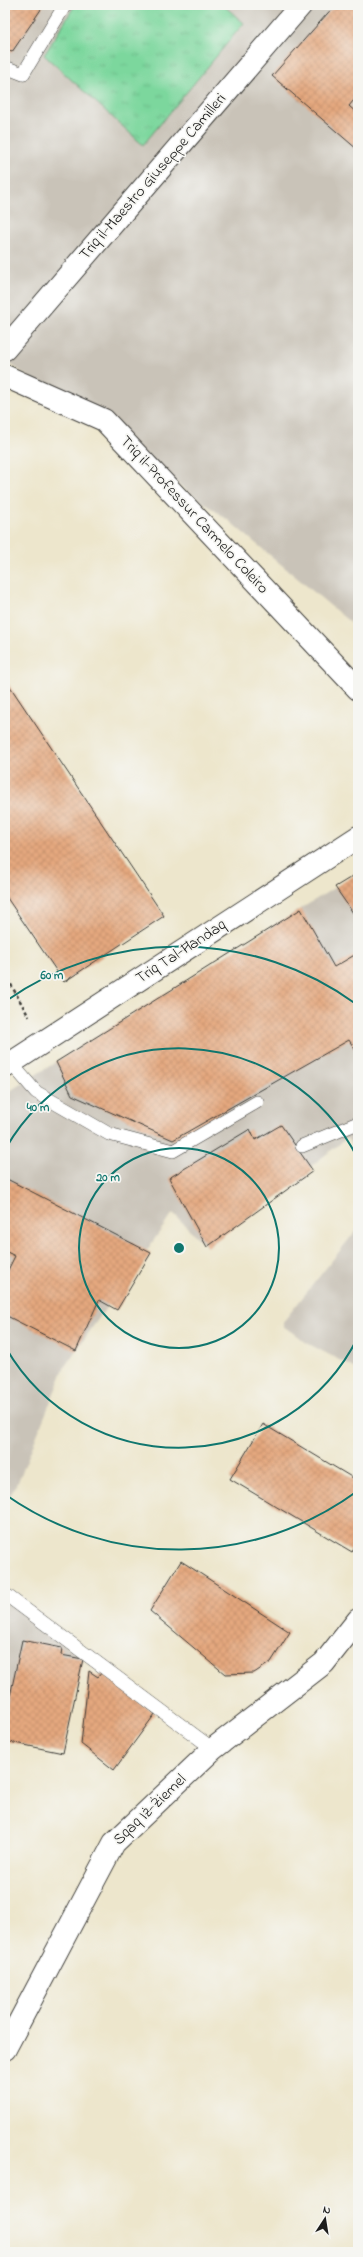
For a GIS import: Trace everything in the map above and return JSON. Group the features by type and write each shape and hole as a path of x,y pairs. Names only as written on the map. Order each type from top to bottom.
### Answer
{"street":[{"name":"Triq il-Maestro Giuseppe Camilleri","path":"5,349 301,5"},
{"name":"Triq il-Professur Carmelo Coleiro","path":"5,376 104,420 358,689"},
{"name":"Triq Tal-Ħandaq","path":"8,1065 42,1041 358,837"},
{"name":"Sqaq Iż-Żiemel","path":"5,2049 114,1843 213,1749 324,1663 358,1620"}],"lane":[{"path":"5,67 23,74 65,5"},
{"path":"8,1065 36,1092 110,1134 173,1151 257,1102"},
{"path":"302,1146 358,1123"},
{"path":"5,1594 213,1749"}],"path":[{"path":"5,974 42,1041"}],"shaded area":[{"path":"5,5 358,5 358,629 228,520 5,360"},
{"path":"358,873 358,1154 347,1138 207,1247 173,1213 65,1366 18,1482 5,1504 5,1094"},
{"path":"358,1228 358,1370 307,1343 283,1326 283,1322"},
{"path":"5,1597 83,1659 63,1753 5,1741"}],"green space":[{"path":"75,5 223,5 244,23 143,145 44,55"}],"building":[{"path":"5,5 44,5 12,52 5,49"},
{"path":"335,5 358,5 358,95 349,106 358,114 358,150 272,76"},
{"path":"5,679 164,916 64,982 5,895"},
{"path":"358,873 358,920 335,887"},
{"path":"301,909 334,967 358,953 358,1054 349,1040 173,1140 72,1095 56,1062"},
{"path":"281,1125 313,1171 207,1247 169,1178 250,1129 255,1140"},
{"path":"5,1178 151,1253 117,1310 99,1300 76,1351 5,1315 5,1276 15,1256 5,1251"},
{"path":"263,1424 358,1481 358,1542 352,1552 230,1479"},
{"path":"181,1561 290,1632 271,1662 254,1673 225,1674 150,1611"},
{"path":"22,1640 62,1648 61,1655 83,1659 63,1753 5,1741 5,1720"},
{"path":"89,1671 98,1677 102,1672 155,1714 114,1770 81,1744"}]}
